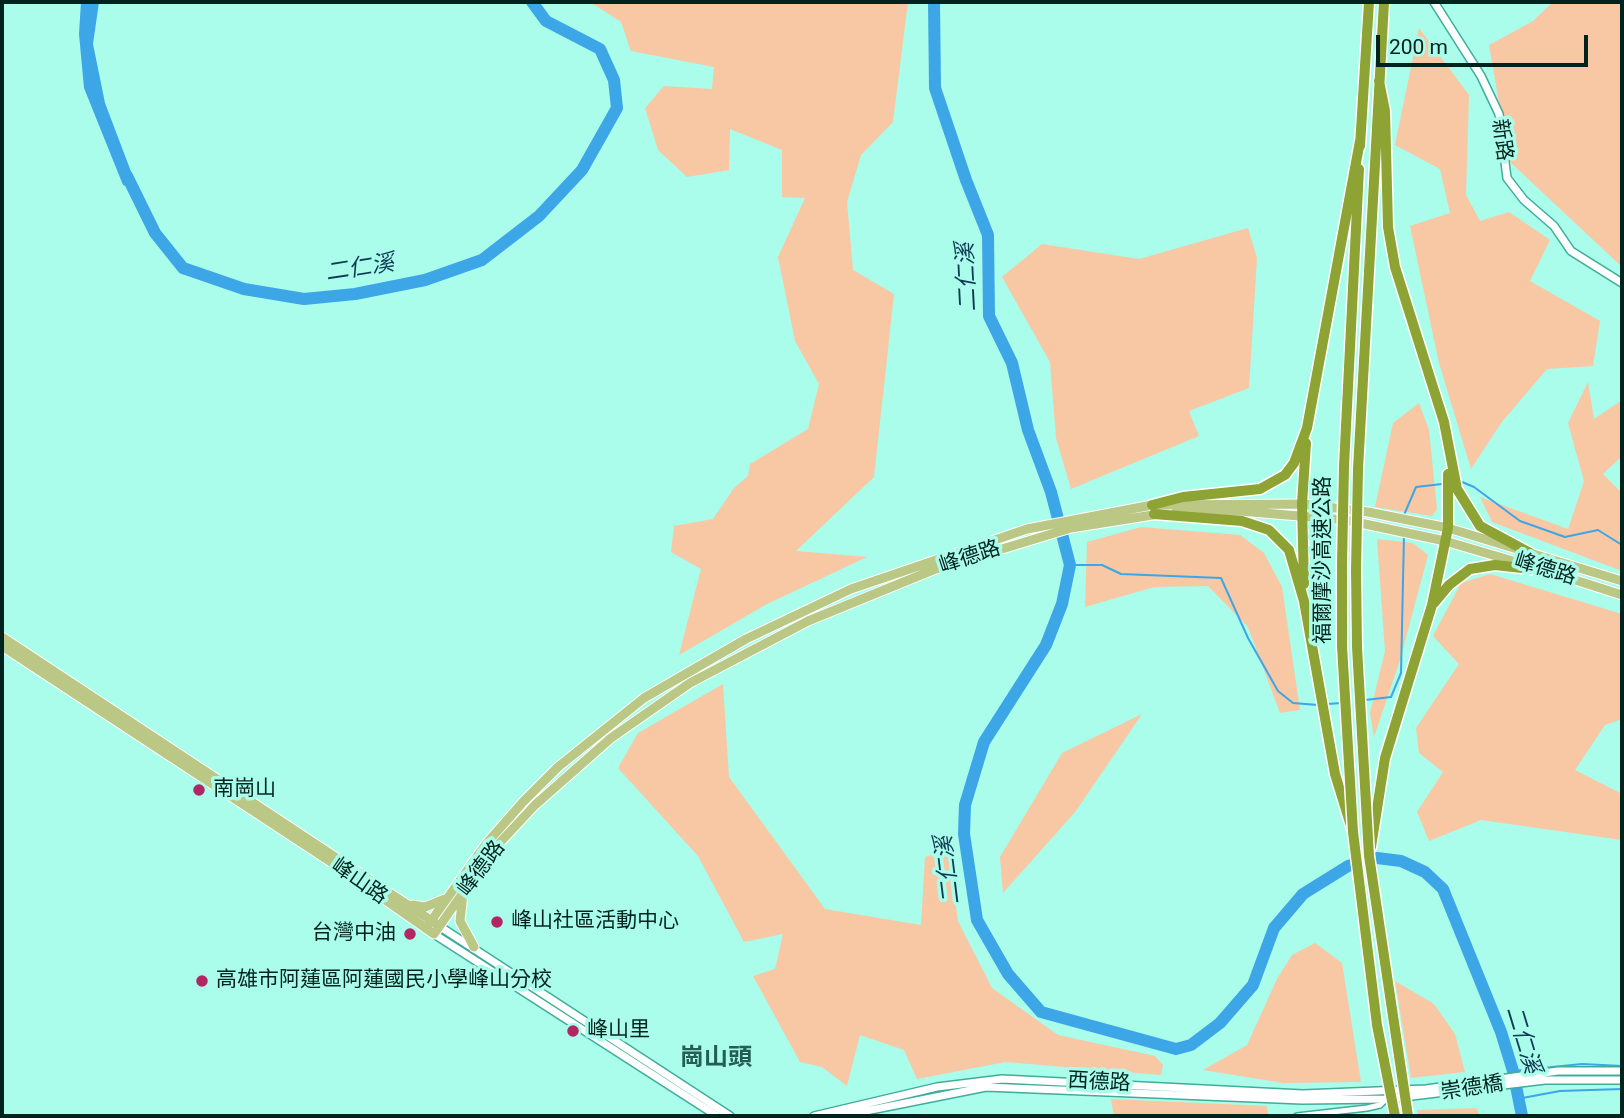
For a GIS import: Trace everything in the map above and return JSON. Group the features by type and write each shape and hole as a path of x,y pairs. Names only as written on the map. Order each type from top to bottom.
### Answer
{"highway":[{"name":"福爾摩沙高速公路","path":"1369,2 1344,466 1342,646 1353,832 1377,1025 1395,1116"},
{"name":"福爾摩沙高速公路","path":"1384,2 1358,469 1357,647 1369,856 1408,1116"},
{"path":"1379,80 1385,111 1388,227 1395,267 1444,422 1457,489 1480,526 1530,552"},
{"path":"1304,601 1302,509 1307,428 1360,141"},
{"path":"1369,856 1388,748 1432,605 1448,528 1444,422"},
{"path":"1150,510 1183,497 1268,487 1289,471 1307,428"},
{"path":"1150,510 1225,517 1269,530 1289,550 1304,601 1335,774 1353,832"},
{"path":"1432,605 1449,585 1470,569 1495,565 1549,571"}],"main road":[{"name":"峰德路","path":"1302,509 1445,541 1622,595"},
{"name":"峰德路","path":"460,890 486,844 523,802 605,727 644,698 734,646 851,589 1027,529 1150,510 1302,509 1368,512 1448,528 1622,581"},
{"name":"峰德路","path":"433,927 493,850 535,805 622,730 690,683 751,649 856,600 995,549 1150,510"},
{"name":"峰山路","path":"2,637 408,905 433,927"},
{"name":"峰山路","path":"2,646 433,927"},
{"path":"408,905 434,905 460,890 460,921 474,947"}],"street":[{"name":"新路","path":"1434,2 1481,76 1499,114 1507,178 1524,200 1554,226 1571,251 1622,283"},
{"name":"峰山路","path":"433,927 474,947 730,1116"},
{"name":"峰山路","path":"433,927 717,1116"},
{"name":"崇德橋","path":"1425,1093 1517,1074 1600,1069 1622,1071"},
{"name":"崇德橋","path":"1425,1093 1535,1080 1622,1080"},
{"name":"西德路","path":"814,1116 937,1087 1002,1083 1258,1094 1387,1096 1425,1093"},
{"name":"西德路","path":"841,1116 1002,1083"},
{"path":"1297,1116 1367,1108 1387,1096"}],"shaded area":[{"path":"590,2 908,2 893,122 861,155 847,202 853,270 894,294 874,477 796,551 867,557 767,604 679,655 701,569 671,552 674,526 713,519 734,488 748,476 750,464 808,429 819,384 795,341 778,257 805,198 782,197 782,150 730,129 729,170 687,177 658,150 645,108 664,86 712,89 714,67 631,51 621,22"},
{"path":"1553,2 1622,2 1622,267 1509,161 1489,45 1533,21"},
{"path":"1419,28 1469,95 1466,195 1480,221 1509,212 1550,240 1530,281 1600,321 1593,366 1547,369 1501,423 1471,469 1439,363 1410,226 1450,213 1440,169 1395,145"},
{"path":"1248,228 1257,258 1249,388 1189,411 1199,436 1071,489 1056,438 1050,362 1002,277 1042,244 1139,259"},
{"path":"1588,382 1594,419 1622,400 1622,456 1603,474 1622,493 1622,571 1492,522 1480,497 1568,529 1584,481 1568,423"},
{"path":"1419,403 1429,430 1437,509 1432,516 1375,507 1393,423"},
{"path":"1141,527 1240,535 1264,553 1282,587 1300,710 1280,713 1248,627 1208,586 1154,587 1085,607 1087,542"},
{"path":"1377,539 1413,543 1428,555 1400,660 1374,737 1370,713 1385,651"},
{"path":"1490,574 1622,614 1622,719 1605,725 1575,770 1622,794 1622,840 1481,820 1429,841 1417,812 1443,772 1419,753 1416,728 1459,664 1433,636 1461,583"},
{"path":"723,684 729,777 825,909 921,925 925,857 948,849 958,921 992,988 1058,1035 1155,1056 1163,1065 1161,1075 1005,1062 917,1079 904,1050 860,1035 847,1086 822,1067 800,1062 753,976 775,969 783,934 744,942 698,856 618,768 638,733"},
{"path":"1142,714 1076,811 1003,893 1000,857 1062,753"},
{"path":"1315,943 1342,963 1361,1082 1283,1083 1203,1070 1247,1045 1277,979 1292,955"},
{"path":"1395,981 1434,1004 1455,1034 1465,1072 1411,1078"},
{"path":"1111,1099 1267,1106 1268,1116 1114,1116"},
{"path":"1477,1108 1479,1116 1418,1116 1417,1110"}],"water":[{"path":"81,2 99,2 93,44 105,103 138,190 123,185 84,88 79,34"}],"waterway":[{"name":"二仁溪","path":"127,176 155,233 183,268 244,289 304,299 355,294 425,280 482,260 539,216 582,170 617,108 614,80 600,49 546,21 532,2"},
{"name":"二仁溪","path":"934,2 935,88 988,235 989,316 1012,363 1028,430 1051,492 1070,565 1062,604 1046,645 984,742 965,805 964,834 977,920 1008,974 1041,1012 1176,1049 1191,1045 1220,1023 1253,985 1274,928 1303,894 1348,866 1377,858 1401,861 1425,872 1443,889 1501,1032 1513,1071 1522,1116"},
{"path":"1462,482 1474,487 1520,521 1565,537 1598,530 1622,545"},
{"path":"1404,515 1416,487 1442,484"},
{"path":"1365,700 1391,697 1401,673 1404,535"},
{"path":"1070,565 1102,565 1121,574 1221,578 1248,638 1278,691 1293,703 1318,705"},
{"path":"1327,704 1342,703"},
{"path":"1513,1071 1582,1064 1622,1066"},
{"path":"1517,1099 1560,1091 1622,1089"}],"place":[{"name":"南崗山","path":"199,790"},
{"name":"峰山社區活動中心","path":"497,922"},
{"name":"台灣中油","path":"410,934"},
{"name":"高雄市阿蓮區阿蓮國民小學峰山分校","path":"202,981"},
{"name":"峰山里","path":"573,1031"}],"district":[{"name":"崗山頭","path":"716,1059"}]}
